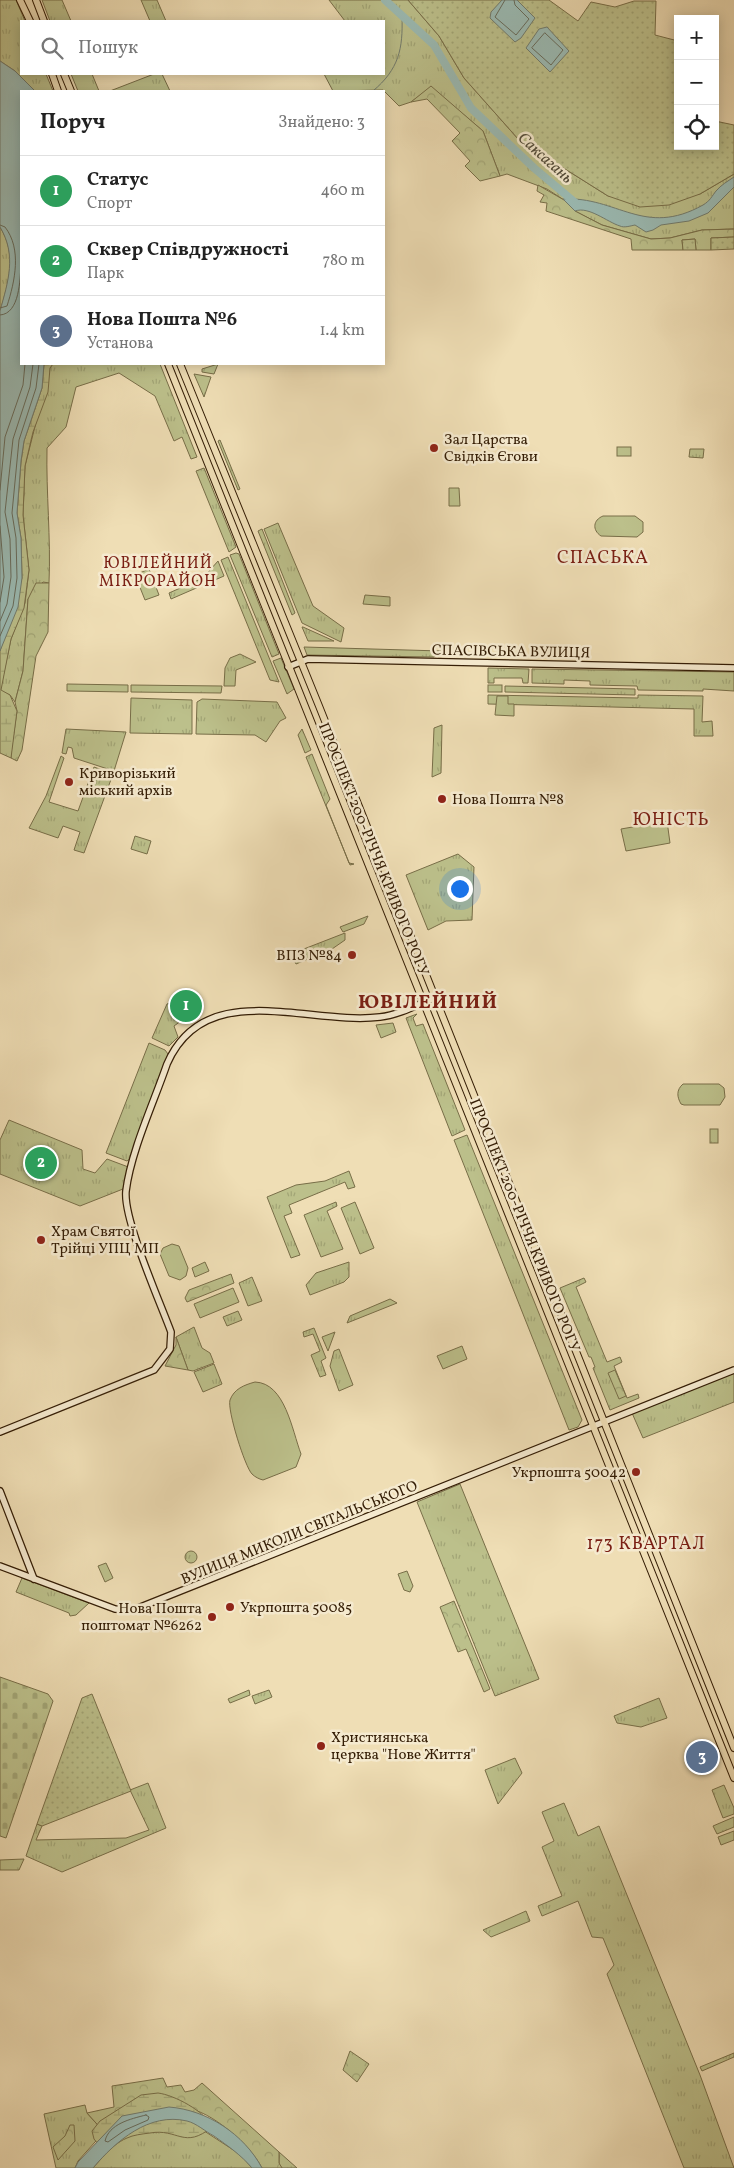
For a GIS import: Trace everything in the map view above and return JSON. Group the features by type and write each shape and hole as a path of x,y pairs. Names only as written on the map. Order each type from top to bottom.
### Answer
{"main road":[{"path":"20,0 30,20"},
{"path":"36,0 44,20"},
{"path":"52,75 58,90"},
{"path":"64,75 71,90"},
{"name":"ПРОСПЕКТ 200-РІЧЧЯ КРИВОГО РОГУ","path":"168,365 199,446 734,1778"},
{"name":"ПРОСПЕКТ 200-РІЧЧЯ КРИВОГО РОГУ","path":"180,365 734,1748"},
{"path":"199,446 211,441"},
{"path":"500,1195 511,1190"},
{"path":"718,1739 729,1735"}],"street":[{"name":"СПАСІВСЬКА ВУЛИЦЯ","path":"288,667 308,660 325,660 734,668"},
{"path":"0,1432 154,1370 170,1349 172,1332 131,1221 126,1192 132,1165 173,1051 182,1039 209,1019 232,1011 373,1018 390,1015 434,998"},
{"name":"ВУЛИЦЯ МИКОЛИ СВІТАЛЬСЬКОГО","path":"0,1566 115,1609 133,1610 295,1547 734,1370"},
{"path":"0,1491 34,1579"}],"green space":[{"path":"0,0 16,0 25,20 20,20 20,75 46,75 53,90 34,90 15,71 0,61"},
{"path":"42,0 62,0 71,20 50,20"},
{"path":"141,0 157,0 166,20 150,20"},
{"path":"329,0 408,0 439,36 464,78 519,140 608,196 700,194 734,174 734,229 702,230 670,238 651,239 602,225 575,211 564,200 547,189 507,174 500,176 483,131 431,87 411,102 399,106 385,90 332,90 325,75 385,75 385,20 344,20"},
{"path":"408,0 549,0 578,21 591,2 615,7 634,1 656,1 655,35 674,40 674,150 719,150 719,122 734,125 734,174 700,194 669,205 640,207 608,196 519,140 464,78 439,36"},
{"path":"71,75 92,75 99,90 78,90"},
{"path":"151,75 162,75 170,90 113,90"},
{"path":"431,86 483,131 500,176 480,181 465,166 470,161 452,141 460,133 427,99 411,102"},
{"path":"538,185 564,200 575,211 602,225 651,239 670,238 702,230 734,229 734,237 711,238 711,250 696,250 695,239 682,240 683,250 632,250 631,239 546,211 547,203 540,202 544,195 537,191"},
{"path":"0,227 8,247 10,268 0,311"},
{"path":"734,237 734,249 711,250 711,238"},
{"path":"695,239 696,250 683,250 682,240"},
{"path":"44,365 52,365 50,368 48,392 33,432 25,466 23,515 29,570 24,608 11,639 1,690 10,695 17,711 11,758 0,753 0,651 22,578 21,538 17,513 21,462 24,441 42,388"},
{"path":"52,365 160,365 197,457 191,459 182,437 174,441 155,396 119,373 76,387 66,427 47,448 49,583 43,582 28,599 23,671 15,702 10,695 0,691 11,639 25,603 29,570 23,515 25,466"},
{"path":"218,365 214,374 202,372 202,369"},
{"path":"194,374 211,377 204,397"},
{"path":"220,440 240,489 238,490 218,441"},
{"path":"617,447 631,447 631,456 617,456"},
{"path":"690,449 704,449 703,458 689,457"},
{"path":"204,468 236,547 229,552 196,471"},
{"path":"449,488 459,488 460,506 449,506"},
{"path":"603,516 635,516 643,522 643,532 637,537 601,536 596,531 595,525 597,520"},
{"path":"278,523 313,606 344,628 341,642 302,623 264,529"},
{"path":"262,529 295,613 292,615 258,531"},
{"path":"239,554 279,654 272,657 230,555"},
{"path":"228,557 279,682 270,680 221,560"},
{"path":"218,561 224,576 171,599 169,593 203,578"},
{"path":"149,569 159,595 145,600 135,575"},
{"path":"36,583 49,583 48,632 36,656 22,750 17,761 11,758 17,711 15,702 23,671 28,599"},
{"path":"365,595 390,597 390,606 363,604"},
{"path":"303,627 334,641 308,641"},
{"path":"304,647 441,651 434,657 307,655"},
{"path":"240,654 256,662 236,670 235,686 224,686 225,668 230,658"},
{"path":"281,658 294,689 287,694 273,661"},
{"path":"488,668 529,669 528,683 523,683 522,678 494,678 494,683 488,683"},
{"path":"532,669 734,672 734,691 703,689 703,691 638,690 637,686 590,685 590,681 564,680 564,684 532,683"},
{"path":"67,684 128,685 128,692 67,691"},
{"path":"131,685 222,686 221,693 131,692"},
{"path":"488,685 502,685 502,692 488,692"},
{"path":"505,686 635,689 635,695 505,692"},
{"path":"488,695 638,698 638,695 703,696 702,722 712,721 713,736 694,736 694,709 488,704"},
{"path":"497,696 508,696 508,704 514,704 514,716 495,715"},
{"path":"131,698 192,700 192,734 130,733"},
{"path":"202,699 277,702 286,718 280,721 266,742 255,735 196,734 197,702"},
{"path":"442,725 441,773 432,777 434,728"},
{"path":"66,729 126,732 114,771 74,758 72,748 68,747 66,754 62,753"},
{"path":"302,729 311,750 305,753 298,735"},
{"path":"312,754 330,799 326,805 342,846 306,757"},
{"path":"61,756 64,758 49,802 78,811 94,767 113,774 84,853 74,850 80,832 63,826 58,838 29,828 46,796"},
{"path":"667,821 670,843 626,851 621,829"},
{"path":"135,836 151,841 147,854 131,849"},
{"path":"458,854 474,867 472,920 446,921 428,930 406,875"},
{"path":"368,916 364,924 343,932 340,927"},
{"path":"345,933 345,940 332,949 296,964 291,954"},
{"path":"175,1001 176,1012 183,1012 185,1018 174,1026 178,1037 169,1046 152,1038 167,1004"},
{"path":"417,1014 413,1018 416,1026 423,1024 465,1130 452,1136 406,1018"},
{"path":"393,1023 396,1032 381,1038 376,1025"},
{"path":"149,1043 165,1050 168,1054 131,1158 127,1161 106,1153"},
{"path":"683,1084 719,1084 724,1088 725,1097 720,1105 684,1105 681,1104 678,1094"},
{"path":"9,1120 82,1150 83,1169 95,1173 107,1159 131,1168 123,1189 80,1206 0,1174 0,1140"},
{"path":"710,1129 718,1129 718,1143 710,1143"},
{"path":"467,1135 582,1420 578,1427 569,1430 454,1140"},
{"path":"349,1171 355,1187 348,1189 345,1182 289,1205 292,1213 284,1216 300,1255 291,1258 267,1197 296,1185 325,1181"},
{"path":"336,1202 337,1206 327,1211 343,1249 321,1257 304,1215"},
{"path":"355,1202 374,1248 360,1254 341,1208"},
{"path":"172,1244 179,1246 188,1268 186,1276 180,1280 169,1276 160,1254 163,1248"},
{"path":"205,1262 209,1271 195,1277 192,1268"},
{"path":"349,1262 349,1277 344,1282 310,1295 306,1285 316,1273"},
{"path":"231,1274 234,1283 187,1302 185,1298 189,1290"},
{"path":"252,1277 262,1301 248,1306 239,1283"},
{"path":"584,1278 586,1282 576,1287 607,1362 620,1357 622,1362 614,1366 627,1398 638,1394 639,1398 610,1410 593,1368 595,1367 591,1357 589,1357 560,1288"},
{"path":"233,1288 239,1302 200,1318 194,1304"},
{"path":"390,1299 397,1303 347,1323 350,1316"},
{"path":"238,1311 242,1320 227,1326 223,1317"},
{"path":"194,1327 202,1348 210,1353 214,1363 193,1371 188,1370 176,1337"},
{"path":"314,1328 326,1358 321,1361 326,1375 320,1377 311,1355 320,1351 313,1334 304,1337 303,1332"},
{"path":"335,1332 328,1351 322,1337"},
{"path":"176,1337 188,1370 165,1366 176,1345"},
{"path":"462,1346 467,1359 443,1369 437,1356"},
{"path":"339,1349 353,1385 339,1391 330,1366 334,1351"},
{"path":"214,1364 222,1384 203,1392 194,1372"},
{"path":"615,1370 626,1396 619,1399 608,1373"},
{"path":"734,1372 734,1402 643,1438 632,1413"},
{"path":"255,1382 265,1384 274,1390 280,1399 286,1409 301,1454 296,1467 263,1480 252,1474 245,1461 237,1438 230,1406 230,1400 237,1390"},
{"path":"460,1484 539,1679 495,1696 417,1502"},
{"path":"189,1551 193,1551 197,1557 193,1563 189,1563 185,1559 185,1555"},
{"path":"106,1563 113,1578 105,1582 98,1566"},
{"path":"407,1571 413,1586 410,1592 404,1590 398,1574"},
{"path":"22,1578 89,1603 76,1615 70,1616 69,1613 16,1592"},
{"path":"454,1601 490,1689 484,1692 466,1649 458,1652 440,1607"},
{"path":"0,1677 48,1694 53,1701 6,1838 0,1836"},
{"path":"249,1690 250,1695 230,1703 228,1699"},
{"path":"269,1690 272,1697 255,1704 252,1696"},
{"path":"92,1694 131,1791 42,1826 37,1824 82,1698"},
{"path":"659,1698 667,1718 641,1727 617,1723 614,1716"},
{"path":"515,1758 522,1773 498,1804 485,1770"},
{"path":"148,1783 166,1828 62,1872 26,1856 37,1824 42,1826 36,1840 126,1838 149,1830 130,1790"},
{"path":"724,1785 734,1808 734,1814 723,1818 712,1790"},
{"path":"564,1803 578,1836 599,1826 700,2075 734,2168 684,2168 607,1974 614,1965 603,1938 592,1937 578,1901 542,1916 538,1906 562,1896 542,1847 554,1841 542,1812"},
{"path":"734,1817 734,1827 717,1834 713,1826"},
{"path":"734,1831 734,1840 721,1845 718,1837"},
{"path":"24,1859 19,1870 0,1870 0,1860"},
{"path":"526,1911 530,1921 491,1937 483,1930"},
{"path":"350,2051 369,2064 357,2082 343,2070"},
{"path":"734,2053 734,2057 702,2071 700,2067"},
{"path":"163,2078 167,2087 181,2085 185,2092 194,2090 202,2083 279,2152 279,2163 282,2168 262,2168 257,2159 229,2130 195,2110 179,2109 104,2132 87,2113 114,2107 112,2086"},
{"path":"158,2093 172,2097 196,2110 203,2115 212,2127 202,2134 187,2138 160,2132 135,2135 103,2150 94,2139 92,2131 100,2121 141,2095"},
{"path":"85,2105 87,2113 104,2132 78,2161 75,2168 56,2168 44,2114"},
{"path":"189,2121 241,2155 252,2168 93,2168 111,2147 127,2135"},
{"path":"70,2125 74,2125 75,2141 58,2160 53,2147 65,2136"},
{"path":"279,2152 297,2168 282,2168 279,2164"}],"water":[{"path":"502,0 517,0 535,18 521,38 515,42 490,18 491,12"},
{"path":"547,27 569,51 550,72 526,48 539,29"},
{"path":"0,61 15,71 34,90 20,90 20,365 44,365 42,388 24,441 21,461 17,513 21,538 22,578 18,607 0,651 0,311 6,290 10,258 5,237 0,227"},
{"path":"734,177 734,187 708,213 689,221 661,225 646,232 635,225 622,227 592,212 575,211 563,199 599,203 647,217 664,218 682,214 703,205 720,187"},
{"path":"169,2107 197,2113 223,2126 245,2145 262,2168 252,2168 229,2147 194,2124 173,2119 147,2125 134,2131 112,2148 93,2168 75,2168 78,2162 122,2116"}],"waterway":[{"name":"Саксагань","path":"385,0 434,45 471,108 534,168 578,205"},
{"path":"374,90 389,75 398,58 402,39 402,17"}],"place":[{"name":"Зал Царства Свідків Єгови","path":"434,448"},
{"name":"Криворізький міський архів","path":"69,782"},
{"name":"Нова Пошта №8","path":"442,799"},
{"name":"ВПЗ №84","path":"352,955"},
{"name":"Статус","path":"186,1006"},
{"name":"Сквер Співдружності","path":"41,1163"},
{"name":"Храм Святої Трійці УПЦ МП","path":"41,1240"},
{"name":"Укрпошта 50042","path":"636,1472"},
{"name":"Укрпошта 50085","path":"230,1607"},
{"name":"Нова Пошта поштомат №6262","path":"212,1617"},
{"name":"Християнська церква \"Нове Життя\"","path":"321,1746"},
{"name":"Нова Пошта №6","path":"702,1757"}],"district":[{"name":"СПАСЬКА","path":"603,557"},
{"name":"ЮВІЛЕЙНИЙ МІКРОРАЙОН","path":"158,571"},
{"name":"ЮНІСТЬ","path":"671,819"},
{"name":"ЮВІЛЕЙНИЙ","path":"428,1001"},
{"name":"173 КВАРТАЛ","path":"646,1543"}]}
